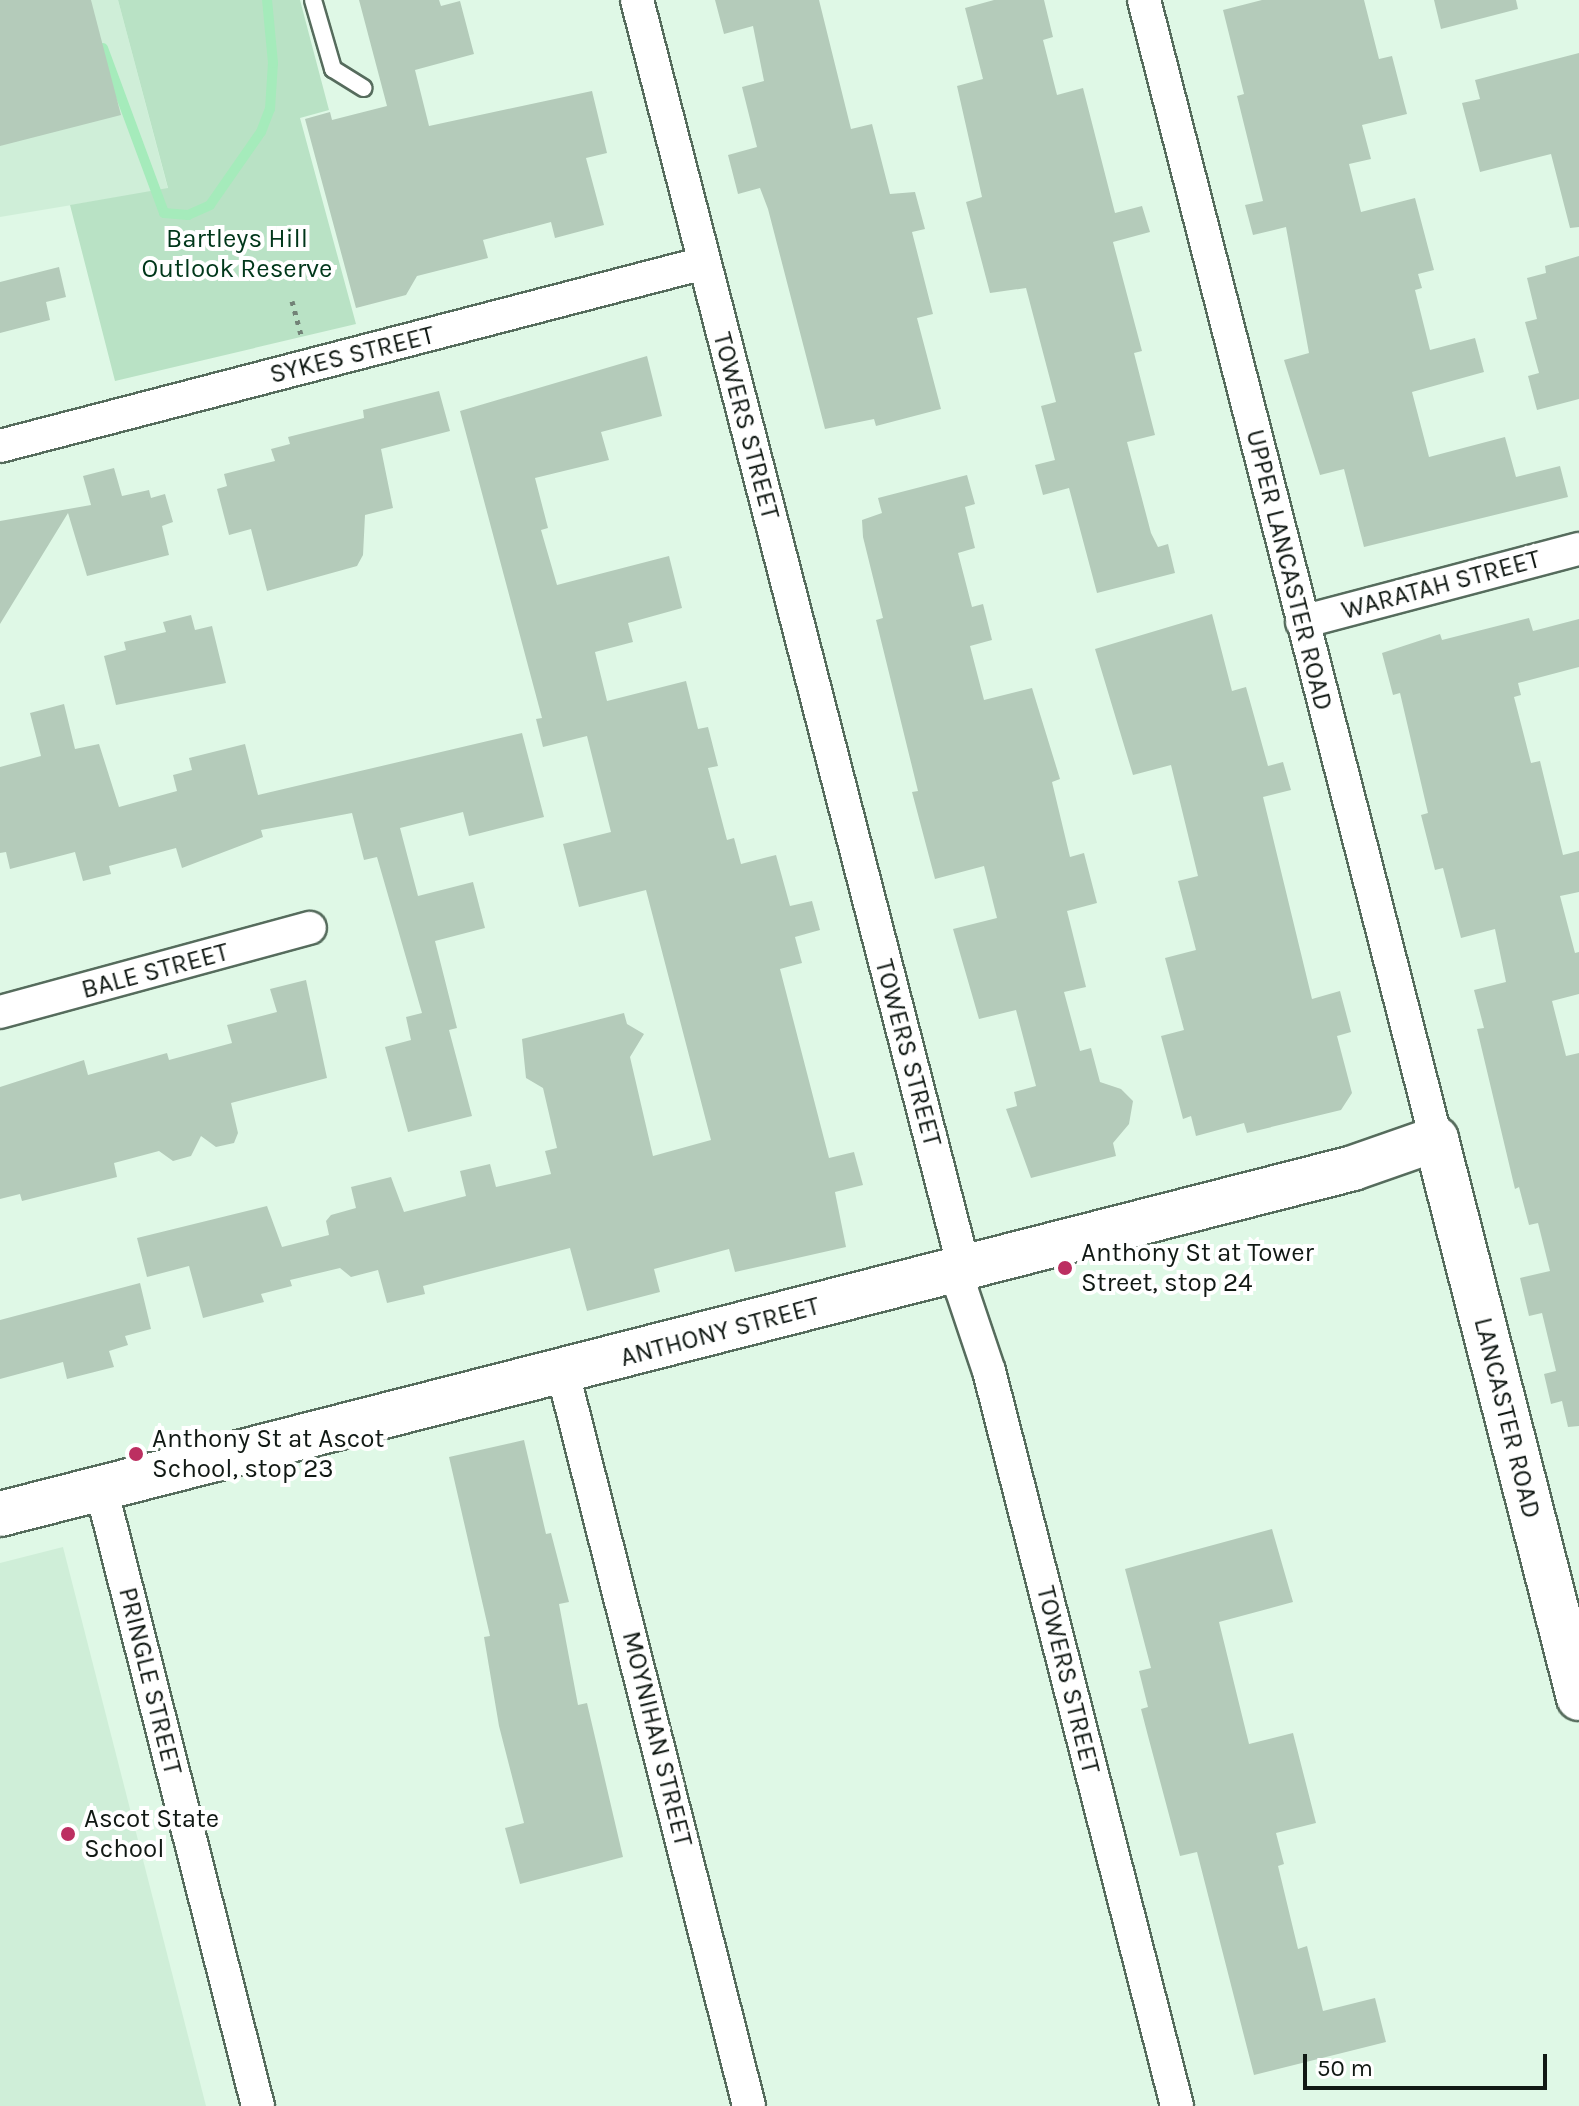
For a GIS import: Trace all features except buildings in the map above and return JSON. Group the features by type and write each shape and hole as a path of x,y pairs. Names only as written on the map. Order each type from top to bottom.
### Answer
{"street":[{"name":"TOWERS STREET","path":"637,0 1177,2106"},
{"name":"UPPER LANCASTER ROAD","path":"1144,0 1436,1139"},
{"name":"SYKES STREET","path":"0,446 704,263"},
{"name":"WARATAH STREET","path":"1302,622 1579,549"},
{"name":"BALE STREET","path":"0,1012 310,928"},
{"name":"ANTHONY STREET","path":"0,1514 563,1373 1353,1168 1436,1139"},
{"name":"LANCASTER ROAD","path":"1436,1139 1579,1698"},
{"name":"MOYNIHAN STREET","path":"563,1373 749,2106"},
{"name":"PRINGLE STREET","path":"101,1488 258,2106"}],"lane":[{"path":"313,0 333,69 363,88"}],"path":[{"path":"292,301 302,337"}],"shaded area":[{"path":"0,0 118,0 168,189 0,217"},
{"name":"Ascot State School","path":"63,1547 206,2106 0,2106 0,1563"}],"green space":[{"name":"Bartleys Hill Outlook Reserve","path":"118,0 300,0 329,110 300,118 356,324 115,381 70,205 168,188"}],"waterway":[{"path":"103,48 164,213 188,215 210,205 261,132 270,109 273,63 267,0"}],"place":[{"name":"Anthony St at Tower Street, stop 24","path":"1065,1268"},
{"name":"Anthony St at Ascot School, stop 23","path":"136,1454"},
{"name":"Ascot State School","path":"68,1834"}]}
